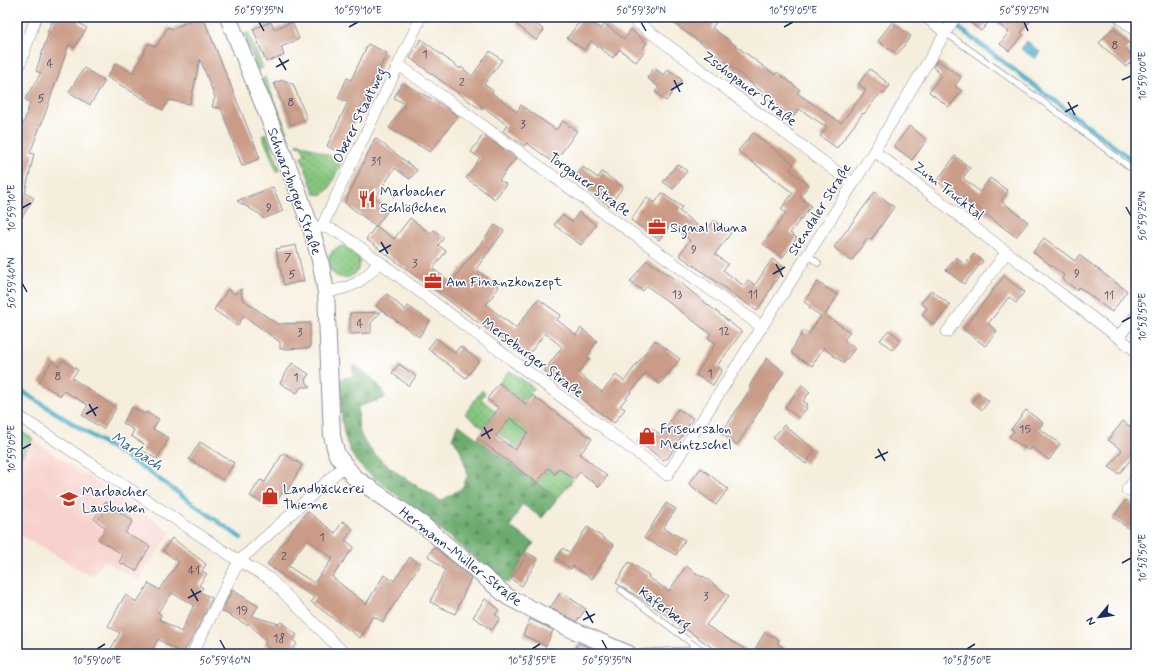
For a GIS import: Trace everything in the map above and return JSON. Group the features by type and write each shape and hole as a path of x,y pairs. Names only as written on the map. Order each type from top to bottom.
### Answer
{"street":[{"path":"17,73 36,17"},
{"name":"Schwarzburger Straße","path":"228,17 317,227 320,260 326,292 332,436 337,456 344,466"},
{"name":"Oberer Stadtweg","path":"317,227 400,65 421,17"},
{"name":"Zschopauer Straße","path":"630,17 853,184"},
{"path":"926,17 946,33"},
{"name":"Stendaler Straße","path":"667,475 874,151 956,17"},
{"path":"1119,17 1136,30"},
{"name":"Torgauer Straße","path":"400,65 762,328"},
{"name":"Zum Trucktal","path":"874,151 1136,351"},
{"name":"Merseburger Straße","path":"317,227 338,233 380,262 667,475"},
{"path":"947,332 1006,253"},
{"path":"326,292 342,290 356,285 380,262"},
{"path":"1118,337 1136,316"},
{"path":"17,415 239,561 269,578 345,654"},
{"path":"192,654 239,561 344,466"},
{"name":"Hermann-Müller-Straße","path":"344,466 354,477 422,524 508,597 573,630 627,653"},
{"path":"1127,490 1136,478"}],"lane":[{"path":"946,33 1049,106 1136,172"},
{"path":"808,255 818,263"},
{"name":"Käferberg","path":"622,590 694,645 710,654"},
{"name":"Käferberg","path":"627,653 690,652 694,645"}],"shaded area":[{"name":"Marbacher Lausbuben","path":"33,440 171,532 138,580 103,560 93,577 17,533 17,465"}],"green space":[{"path":"248,32 263,68 258,70 244,35"},
{"path":"265,77 287,131 283,133 261,79"},
{"path":"266,133 280,168 277,172 262,135"},
{"path":"300,143 342,161 329,189 323,195 315,194 301,157 305,155 301,145 297,146 297,144"},
{"path":"341,246 347,246 356,250 360,262 356,274 347,278 341,278 332,274 328,265 328,259 332,250"},
{"path":"353,365 373,379 381,389 385,398 358,407 361,435 367,445 385,464 408,480 441,501 462,488 468,475 460,449 452,438 458,424 557,499 542,518 522,504 510,527 534,543 508,583 493,575 462,547 362,468 354,458 345,437 343,426 340,379 353,376"},
{"path":"509,370 534,388 524,401 499,383"},
{"path":"482,390 485,393 481,399 496,411 483,428 465,414"},
{"path":"523,414 534,422 526,435 534,442 503,456 512,444 499,434 503,429 491,421 509,418 514,422"},
{"path":"17,429 33,439 17,463"},
{"path":"548,468 555,474 559,469 573,480 558,498 537,483"}],"water":[{"path":"1027,41 1040,52 1035,59 1021,49"}],"building":[{"path":"55,17 77,17 79,23 87,28 74,48 69,44 30,153 34,154 25,193 34,198 17,225 17,132 20,124 23,125 30,103 25,99 41,73 36,71 49,32 47,31"},
{"path":"198,17 203,17 260,158 242,166 221,108 212,107 215,97 200,59 190,104 169,100 163,110 107,77 116,63 133,73 149,43 156,47 168,27 172,29"},
{"path":"521,17 527,17 544,30 536,40 516,24"},
{"path":"583,17 601,29 605,24 624,39 631,30 647,43 642,50 644,52 636,62 619,49 613,58 591,41 584,50 567,38"},
{"path":"665,17 719,17 712,28 775,75 777,72 800,90 797,93 841,123 866,90 858,84 870,69 890,85 884,94 882,93 876,98 864,114 863,113 837,148 820,136 827,127 799,109 793,117 761,94 762,92 708,48"},
{"path":"963,17 1033,17 1021,33 1023,35 1009,51 1000,44 1009,32 991,19 981,31"},
{"path":"271,22 274,29 292,22 299,39 281,47 284,55 266,62 253,29"},
{"path":"892,22 911,36 897,55 878,41"},
{"path":"1113,28 1131,45 1126,50 1135,58 1126,67 1099,43"},
{"path":"421,39 460,69 461,67 472,76 490,51 502,60 484,84 493,91 492,93 517,112 521,105 556,130 563,121 577,131 554,163 527,143 524,146 503,131 507,125 482,106 480,109 410,58"},
{"path":"368,44 387,53 340,153 327,146 348,102 338,98 347,78 351,80"},
{"path":"937,60 961,77 955,86 962,91 949,107 929,92 941,75 933,67"},
{"path":"84,68 105,81 90,105 69,92"},
{"path":"654,68 664,75 668,69 682,80 666,101 655,92 659,87 647,78"},
{"path":"283,80 293,84 307,119 291,125 274,83"},
{"path":"402,83 436,101 458,116 430,152 389,128 405,104 394,98"},
{"path":"910,126 927,140 912,160 894,146"},
{"path":"753,133 794,164 790,170 809,185 800,197 811,206 790,233 797,238 782,258 763,244 786,213 781,209 793,193 738,151"},
{"path":"483,135 516,158 499,180 506,184 495,199 466,178 480,158 471,152"},
{"path":"375,138 417,170 410,179 395,168 375,198 390,208 376,226 345,203"},
{"path":"955,156 970,168 963,178 980,192 990,178 1008,191 1001,201 1028,222 1016,237 958,193 956,196 937,181"},
{"path":"677,164 687,171 673,189 663,182"},
{"path":"583,167 598,178 602,172 623,187 609,206 589,191 590,189 575,177"},
{"path":"273,187 283,211 263,219 261,215 237,201"},
{"path":"875,192 894,207 871,240 868,238 851,261 834,247"},
{"path":"662,193 682,207 679,211 706,232 714,221 731,233 715,254 728,264 723,270 744,286 748,280 755,285 772,259 784,267 757,311 679,255 690,240 671,224 659,240 631,220 647,197 655,203"},
{"path":"579,212 596,225 581,245 554,225 562,215 572,222"},
{"path":"410,218 431,234 434,230 444,238 438,245 446,251 433,269 451,282 495,225 504,231 476,269 499,287 486,305 516,328 538,299 561,315 557,320 576,335 581,328 597,341 587,356 590,358 578,373 602,392 616,375 624,381 655,340 680,359 660,384 646,373 620,406 625,409 614,423 544,371 562,347 545,333 526,358 366,239 376,226 394,239"},
{"path":"1044,238 1075,261 1079,255 1127,291 1112,312 1079,287 1077,290 1062,279 1064,275 1033,252"},
{"path":"296,245 304,281 284,285 276,249"},
{"path":"974,254 983,261 964,284 946,270 956,257 965,265"},
{"path":"647,260 683,285 742,332 717,366 722,370 713,385 696,375 716,343 708,338 711,334 647,286 643,291 630,282"},
{"path":"1004,276 1024,292 1016,303 1009,297 988,324 997,331 985,346 963,329"},
{"path":"817,282 838,295 825,315 850,332 844,340 855,348 844,363 823,348 812,366 792,354 792,350 803,331 808,334 821,316 809,308 810,306 804,302"},
{"path":"228,289 234,294 242,289 242,299 277,324 310,323 310,348 280,349 280,342 244,316 237,326 214,310"},
{"path":"931,290 950,305 934,325 922,315 927,308 921,303"},
{"path":"387,294 405,310 408,306 430,321 419,337 376,306"},
{"path":"381,312 371,323 371,333 350,334 350,313"},
{"path":"889,330 901,340 892,350 880,340"},
{"path":"436,338 455,353 460,346 479,361 466,378 428,349"},
{"path":"767,358 784,372 737,445 721,434 751,388 749,387"},
{"path":"63,360 78,370 72,378 116,408 103,429 82,415 88,405 64,391 61,396 39,382 52,361 59,366"},
{"path":"292,363 309,374 305,380 310,387 301,387 297,393 280,383"},
{"path":"399,364 416,376 409,386 392,373"},
{"path":"499,383 526,404 532,395 592,439 580,454 607,476 599,487 580,472 574,479 559,468 555,474 548,468 537,483 477,438 499,408 487,399","holes":["510,418 528,432 515,450 496,436"]},
{"path":"802,385 810,392 803,401 808,404 805,407 807,408 799,418 785,407"},
{"path":"979,393 989,401 982,410 972,402"},
{"path":"132,407 144,414 146,412 159,419 153,429 169,438 157,459 141,450 144,444 131,436 134,430 123,423"},
{"path":"678,409 693,418 668,458 663,460 638,441 648,426 661,435"},
{"path":"1026,410 1043,423 1039,428 1060,444 1049,460 1032,447 1029,451 1009,437 1014,431 1011,429"},
{"path":"1123,421 1136,431 1136,461 1132,458 1119,474 1109,467 1122,450 1108,440"},
{"path":"784,425 815,450 806,464 773,438"},
{"path":"200,442 234,463 223,480 189,459"},
{"path":"283,453 302,465 285,495 282,493 275,505 268,506 250,496 260,480 265,482"},
{"path":"701,468 728,489 716,505 689,484"},
{"path":"1126,500 1136,508 1136,534 1113,517"},
{"path":"105,502 133,521 125,533 150,546 136,571 119,562 123,555 98,539 106,528 94,519"},
{"path":"666,503 676,509 663,528 685,540 676,555 644,538"},
{"path":"307,511 335,533 343,521 353,529 345,540 354,547 332,577 366,604 384,575 394,581 410,557 420,564 383,622 373,616 360,638 311,602 315,598 267,564","holes":["307,539 333,558 314,583 288,566"]},
{"path":"587,527 614,545 592,579 573,566 571,569 556,558 563,548 570,553"},
{"path":"172,538 206,564 202,571 207,574 199,585 203,588 200,592 212,598 193,637 182,654 158,639 150,654 108,654 120,633 108,626 125,595 137,602 149,583 159,590 179,562 163,551","holes":["172,593 194,605 181,632 159,619 161,615 158,612"]},
{"path":"434,547 471,578 455,614 430,602 445,570 428,556"},
{"path":"528,553 538,559 522,586 511,579"},
{"path":"629,562 649,575 648,577 669,591 686,566 702,577 703,576 729,596 706,625 752,654 721,654 665,614 616,583"},
{"path":"232,590 258,606 252,616 279,624 281,622 297,635 293,640 297,644 289,654 277,654 264,644 267,641 248,623 247,625 222,611"},
{"path":"561,592 586,609 577,621 550,608"},
{"path":"485,599 499,609 495,615 500,618 492,630 473,617"},
{"path":"530,619 553,630 546,646 523,635"},
{"path":"765,632 779,640 777,643 793,654 752,654"},
{"path":"578,643 605,654 572,654"}],"waterway":[{"path":"959,28 1136,163"},
{"name":"Marbach","path":"17,388 152,474 241,538"}],"place":[{"name":"Marbacher Schlößchen","path":"367,199"},
{"name":"Signal Iduna","path":"657,227"},
{"name":"Am Finanzkonzept","path":"433,281"},
{"name":"Friseursalon Meintzschel","path":"647,436"},
{"name":"Landbäckerei Thieme","path":"270,496"},
{"name":"Marbacher Lausbuben","path":"69,499"}]}
